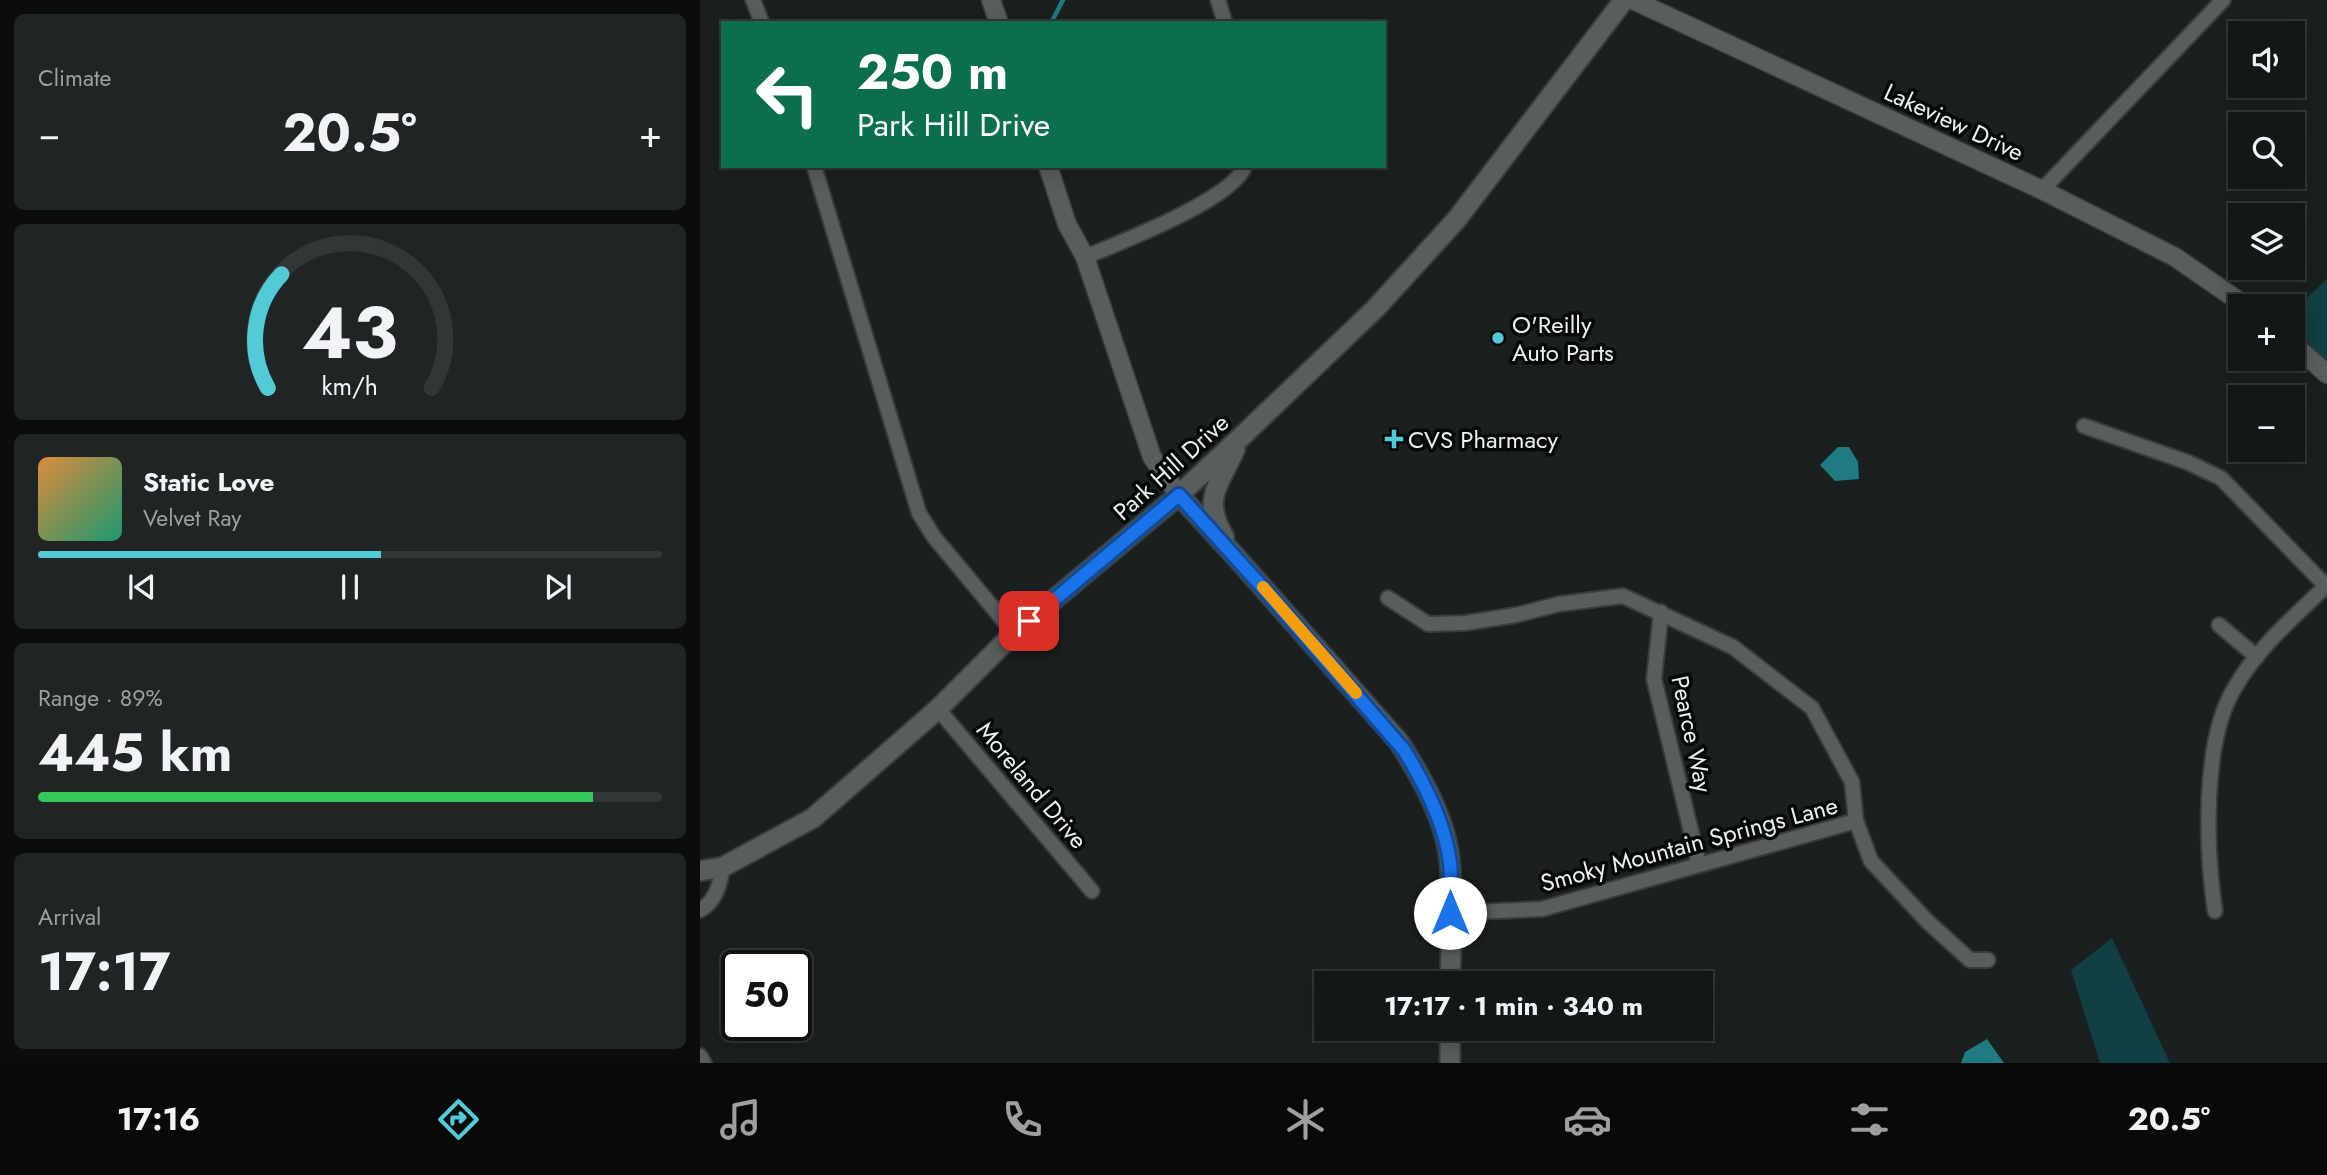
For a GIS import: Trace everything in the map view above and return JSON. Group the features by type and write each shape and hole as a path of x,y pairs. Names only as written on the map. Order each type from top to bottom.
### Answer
{"main road":[{"name":"Park Hill Drive","path":"700,871 723,867 813,818 938,709 1014,633 1179,495 1239,439 1376,308 1457,219 1624,0"},
{"path":"1235,556 1217,525 1213,494 1239,439"},
{"path":"1179,495 1399,742 1420,775 1433,802 1450,863 1450,971"},
{"path":"1450,1041 1450,1063"}],"street":[{"path":"753,0 761,21"},
{"path":"991,0 998,21"},
{"path":"1218,0 1225,21"},
{"name":"Lakeview Drive","path":"1633,0 2042,190 2175,257 2229,294"},
{"path":"2042,190 2223,0"},
{"path":"815,168 919,513 934,537 1014,633"},
{"path":"1049,168 1068,224 1085,257 1152,457 1164,478 1179,495"},
{"path":"1085,257 1171,221 1235,183 1244,168"},
{"path":"2305,355 2327,374"},
{"path":"2084,426 2187,461 2221,478 2327,586 2280,629 2257,657 2233,690 2223,714 2213,754 2210,798 2210,877 2215,911"},
{"path":"1388,598 1428,624 1465,623 1516,615 1559,604 1623,596 1733,647 1812,708 1852,782 1856,821 1871,861 1928,922 1970,960 1987,960"},
{"name":"Pearce Way","path":"1661,612 1654,679 1699,864"},
{"path":"2218,625 2257,657"},
{"name":"Moreland Drive","path":"938,709 1092,891"},
{"name":"Smoky Mountain Springs Lane","path":"1450,913 1542,909 1856,821"},
{"path":"700,910 709,906 720,885 723,867"},
{"path":"700,1056 704,1063"}],"shaded area":[{"path":"2327,279 2327,367 2305,338 2305,300"},
{"path":"1838,447 1849,447 1858,462 1859,479 1835,481 1820,465"},
{"path":"2112,938 2170,1063 2100,1063 2071,970"},
{"path":"1987,1039 2004,1063 1961,1063 1965,1052"}],"waterway":[{"path":"1052,21 1063,0"}],"slow traffic":[{"path":"1263,587 1356,693"}],"place":[{"name":"O'Reilly Auto Parts","path":"1498,338"},
{"name":"CVS Pharmacy","path":"1394,439"}],"route":[{"path":"1029,621 1179,495 1399,742 1433,802 1443,835 1450,863 1450,913"}]}
